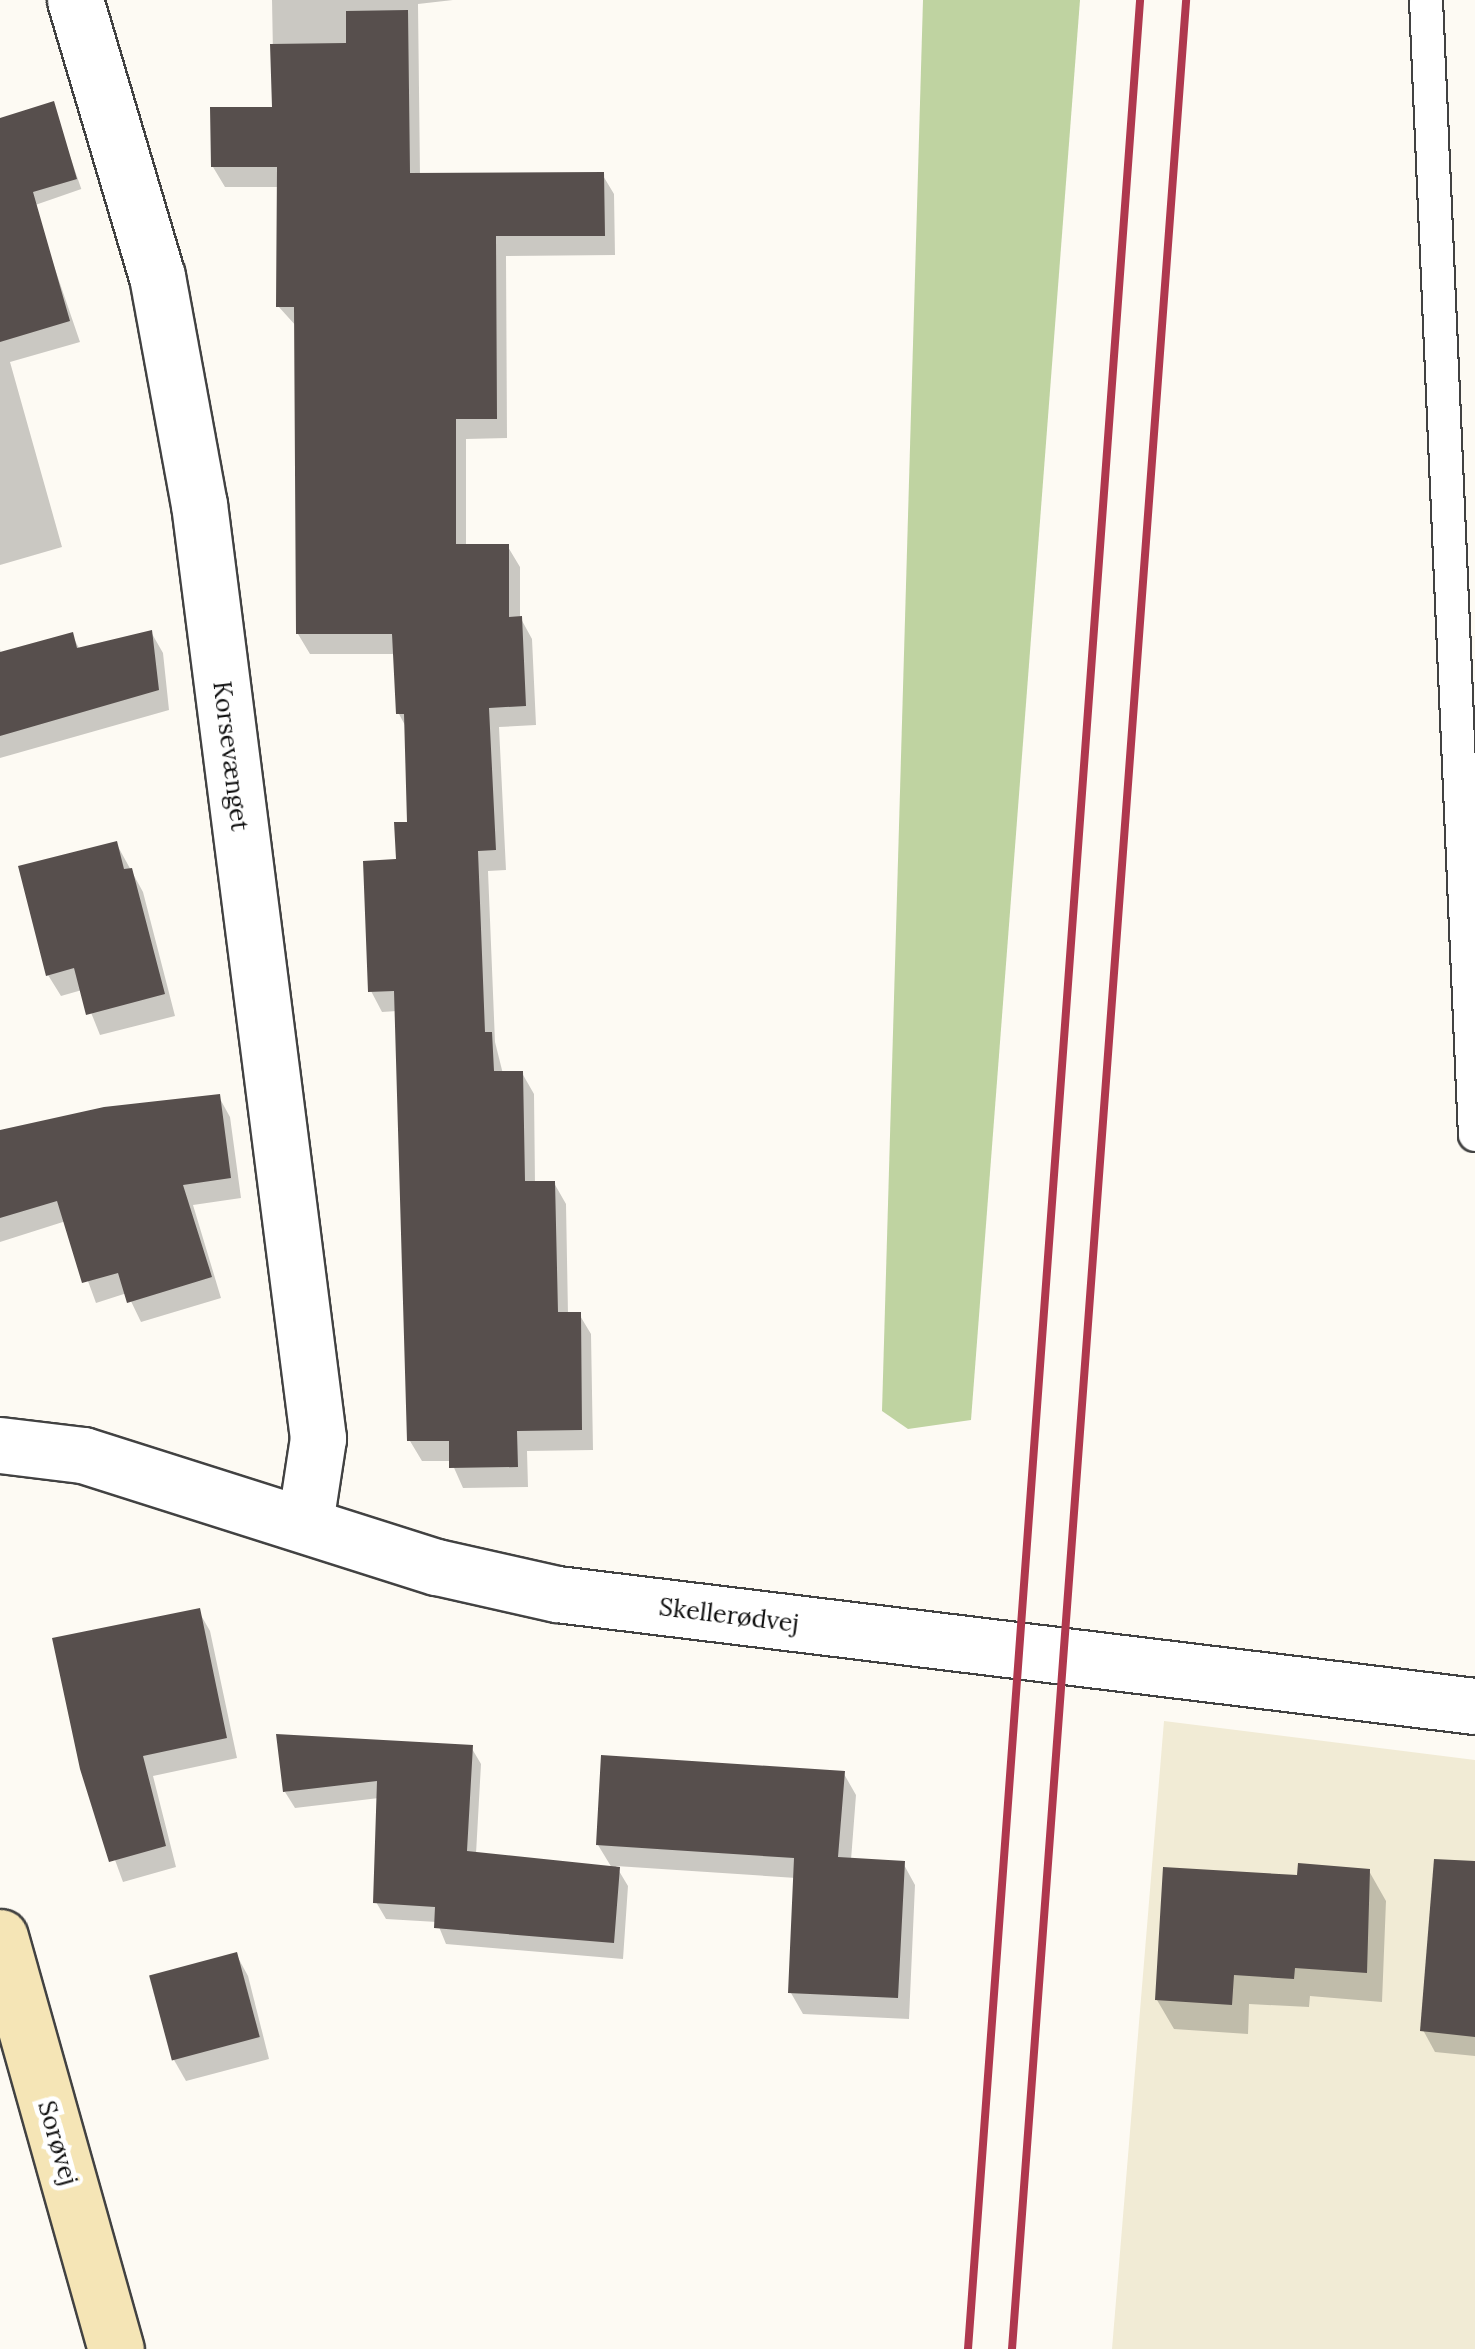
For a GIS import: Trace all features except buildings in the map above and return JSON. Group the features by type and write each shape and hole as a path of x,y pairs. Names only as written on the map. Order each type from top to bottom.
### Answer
{"main road":[{"name":"Sorøvej","path":"0,1937 116,2349"}],"street":[{"name":"Korsevænget","path":"75,0 157,276 199,504 318,1438 305,1523"},
{"name":"Skellerødvej","path":"0,1445 83,1454 437,1568 556,1594 1475,1706"}],"lane":[{"path":"1426,0 1475,1135"}],"shaded area":[{"path":"1164,1721 1475,1760 1475,2349 1112,2349"}],"green space":[{"path":"923,0 1080,0 971,1420 908,1429 882,1411"}],"railway":[{"path":"968,2349 1140,0"},
{"path":"1012,2349 1186,0"}]}
